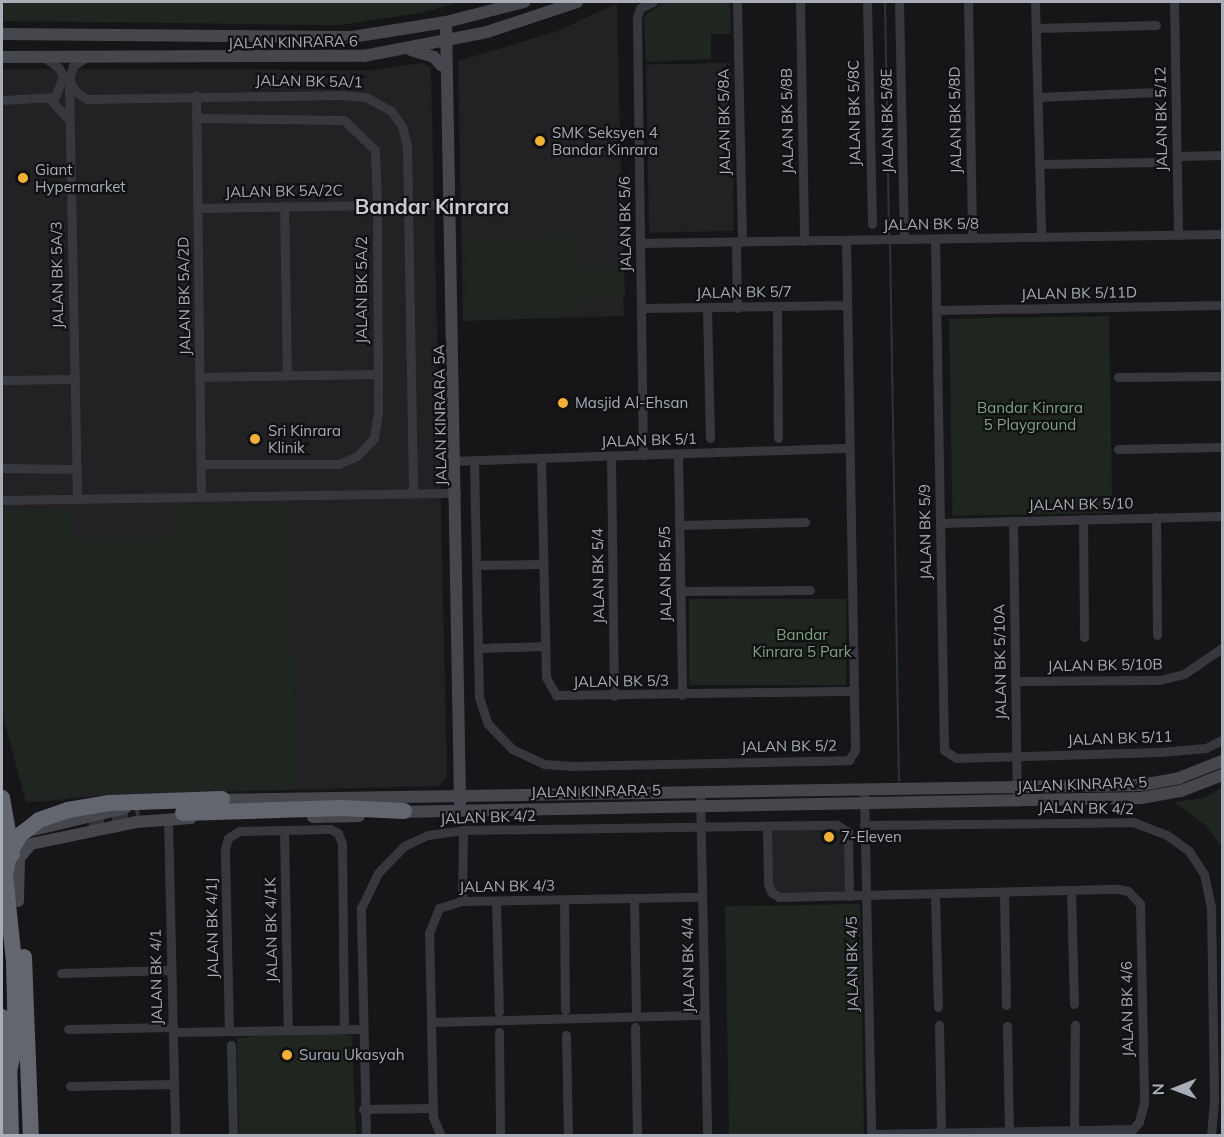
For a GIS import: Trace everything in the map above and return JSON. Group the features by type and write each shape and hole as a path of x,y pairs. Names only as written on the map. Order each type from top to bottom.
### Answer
{"highway":[{"path":"2,796 18,901 28,995 31,1136"},
{"path":"10,1067 16,1040 14,962 6,864 13,844 28,828 52,814 109,803 222,799"},
{"path":"175,816 351,808 404,811"},
{"path":"2,920 10,1067 11,1136"},
{"path":"2,1026 10,1094"}],"main road":[{"name":"JALAN KINRARA 6","path":"2,34 352,37 443,22 524,2"},
{"name":"JALAN KINRARA 6","path":"2,57 345,57 410,49 444,42 577,2"},
{"name":"JALAN KINRARA 5A","path":"443,22 453,461 457,809"},
{"path":"410,49 434,57 444,64 467,36"},
{"name":"JALAN KINRARA 5","path":"864,798 1017,787 1160,783 1222,761"},
{"path":"439,796 457,776 480,795"},
{"name":"JALAN KINRARA 5","path":"2,796 16,827 25,831 136,806 222,799 480,795 700,799 864,798 1017,802 1161,796 1222,776"},
{"name":"JALAN KINRARA 5","path":"404,811 700,799"},
{"path":"18,901 20,858 31,844 175,816"}],"street":[{"name":"JALAN BK 5/6","path":"643,455 637,17 639,4 653,2"},
{"name":"JALAN BK 5/8A","path":"736,308 739,242 737,2"},
{"name":"JALAN BK 5/8B","path":"800,2 804,241"},
{"name":"JALAN BK 5/8C","path":"867,2 872,224"},
{"name":"JALAN BK 5/8E","path":"899,2 904,239"},
{"name":"JALAN BK 5/8D","path":"968,2 972,238"},
{"path":"1035,2 1041,237"},
{"name":"JALAN BK 5/12","path":"1174,2 1178,235"},
{"path":"1036,28 1156,25"},
{"path":"2,100 50,99 59,92 63,76 59,68 44,57"},
{"path":"50,99 61,107 70,120 87,99 76,93 69,80 74,66 85,58"},
{"name":"JALAN BK 5A/3","path":"69,80 77,499"},
{"path":"1038,97 1158,92"},
{"name":"JALAN BK 5A/1","path":"87,99 196,95 342,95 375,99 391,111 405,136 413,493"},
{"name":"JALAN BK 5A/2D","path":"196,95 201,497"},
{"name":"JALAN BK 5A/2","path":"196,118 344,120 375,150 377,205 377,432 349,462 201,464"},
{"path":"1177,156 1222,155"},
{"path":"1039,164 1158,162"},
{"name":"JALAN BK 5A/2C","path":"197,208 447,205"},
{"path":"284,206 287,375"},
{"name":"JALAN BK 5/8","path":"640,243 1222,234"},
{"name":"JALAN BK 5/9","path":"935,239 944,750 956,758 1016,757"},
{"name":"JALAN BK 5/2","path":"474,460 479,697 488,723 512,749 544,764 849,760 855,750 846,240"},
{"name":"JALAN BK 5/7","path":"641,308 847,305"},
{"name":"JALAN BK 5/11D","path":"937,310 1222,305"},
{"path":"777,307 778,438"},
{"path":"707,308 710,438"},
{"path":"200,377 378,374"},
{"path":"1118,377 1222,376"},
{"path":"2,380 75,379"},
{"path":"1118,449 1222,447"},
{"name":"JALAN BK 5/1","path":"453,461 849,448"},
{"name":"JALAN BK 5/5","path":"678,454 682,695"},
{"name":"JALAN BK 5/4","path":"611,456 614,696"},
{"name":"JALAN BK 5/3","path":"541,458 545,646 548,684 556,695 854,691"},
{"path":"2,468 76,469"},
{"path":"2,500 453,493"},
{"name":"JALAN BK 5/10","path":"940,523 1222,516"},
{"path":"1156,518 1157,635"},
{"path":"1083,519 1084,637"},
{"name":"JALAN BK 5/10A","path":"1013,521 1017,802"},
{"path":"679,525 805,522"},
{"path":"477,565 543,564"},
{"path":"680,591 810,590"},
{"path":"479,648 545,646"},
{"name":"JALAN BK 5/10B","path":"1016,681 1160,681 1184,675 1222,648"},
{"name":"JALAN BK 5/11","path":"1016,757 1180,752 1206,748 1222,740"},
{"name":"JALAN BK 4/5","path":"864,798 872,1135"},
{"name":"JALAN BK 4/4","path":"700,799 707,1136"},
{"name":"JALAN BK 4/1","path":"175,816 171,970 175,1136"},
{"name":"JALAN BK 4/2","path":"864,825 1133,822 1167,835 1189,851 1204,874 1211,908 1214,1101 1211,1136"},
{"name":"JALAN BK 4/2","path":"366,1136 363,1109 361,908 370,885 404,846 428,835 463,830 837,825 846,828 849,896"},
{"name":"JALAN BK 4/6","path":"767,827 771,892 779,897 1122,889 1135,896 1140,904 1144,1103 1139,1122 1133,1129 872,1135"},
{"path":"284,830 330,829 338,833 342,844 344,1029"},
{"name":"JALAN BK 4/1J","path":"229,1031 225,849 228,838 239,831 284,830"},
{"name":"JALAN BK 4/1K","path":"284,830 288,1030"},
{"path":"462,901 463,830"},
{"path":"1071,890 1074,1004"},
{"path":"1004,892 1006,1005"},
{"path":"935,894 938,1007"},
{"name":"JALAN BK 4/3","path":"441,1136 435,1127 433,1108 431,1022 431,923 439,908 462,901 702,897"},
{"path":"634,899 636,1010"},
{"path":"564,900 565,1010"},
{"path":"496,901 499,1012"},
{"path":"1211,908 1222,907"},
{"path":"61,973 171,970"},
{"path":"431,1022 704,1015"},
{"path":"939,1025 940,1133"},
{"path":"1074,1131 1075,1025"},
{"path":"1007,1026 1009,1132"},
{"path":"635,1027 637,1136"},
{"path":"68,1029 229,1031 362,1029"},
{"path":"499,1032 500,1136"},
{"path":"566,1035 568,1136"},
{"path":"231,1045 233,1136"},
{"path":"70,1086 174,1084"},
{"path":"363,1109 433,1108"}],"shaded area":[{"name":"SMK Seksyen 4 Bandar Kinrara","path":"617,3 624,316 463,321 458,61 558,31"},
{"path":"422,63 431,68 447,776 439,786 109,795 26,803 2,713 2,69 372,70"},
{"path":"731,63 734,231 649,232 646,64"},
{"path":"838,828 845,833 846,893 779,894 773,890 770,831"}],"green space":[{"path":"2,2 461,2 420,13 340,25 2,21"},
{"path":"664,2 730,2 731,34 711,34 711,59 646,62 644,16"},
{"path":"579,236 580,315 466,317 465,238"},
{"path":"624,266 625,296 583,297 582,267"},
{"name":"Bandar Kinrara 5 Playground","path":"1109,316 1112,513 952,516 949,319"},
{"path":"174,504 291,505 296,788 112,792 27,799 2,706 2,511 70,510 71,538 174,538"},
{"name":"Bandar Kinrara 5 Park","path":"689,599 846,599 846,685 689,685"},
{"path":"1222,787 1222,847 1206,826 1174,802 1204,798"},
{"path":"860,904 864,1135 729,1136 725,906"},
{"path":"314,1030 352,1036 356,1135 239,1135 237,1038"}],"waterway":[{"path":"885,2 889,235"},
{"path":"890,241 899,781"}],"tunnel":[{"path":"89,826 140,817"}],"place":[{"name":"SMK Seksyen 4 Bandar Kinrara","path":"540,141"},
{"name":"Giant Hypermarket","path":"23,178"},
{"name":"Masjid Al-Ehsan","path":"563,403"},
{"name":"Sri Kinrara Klinik","path":"255,439"},
{"name":"7-Eleven","path":"829,837"},
{"name":"Surau Ukasyah","path":"287,1055"}],"district":[{"name":"Bandar Kinrara","path":"432,206"}]}
